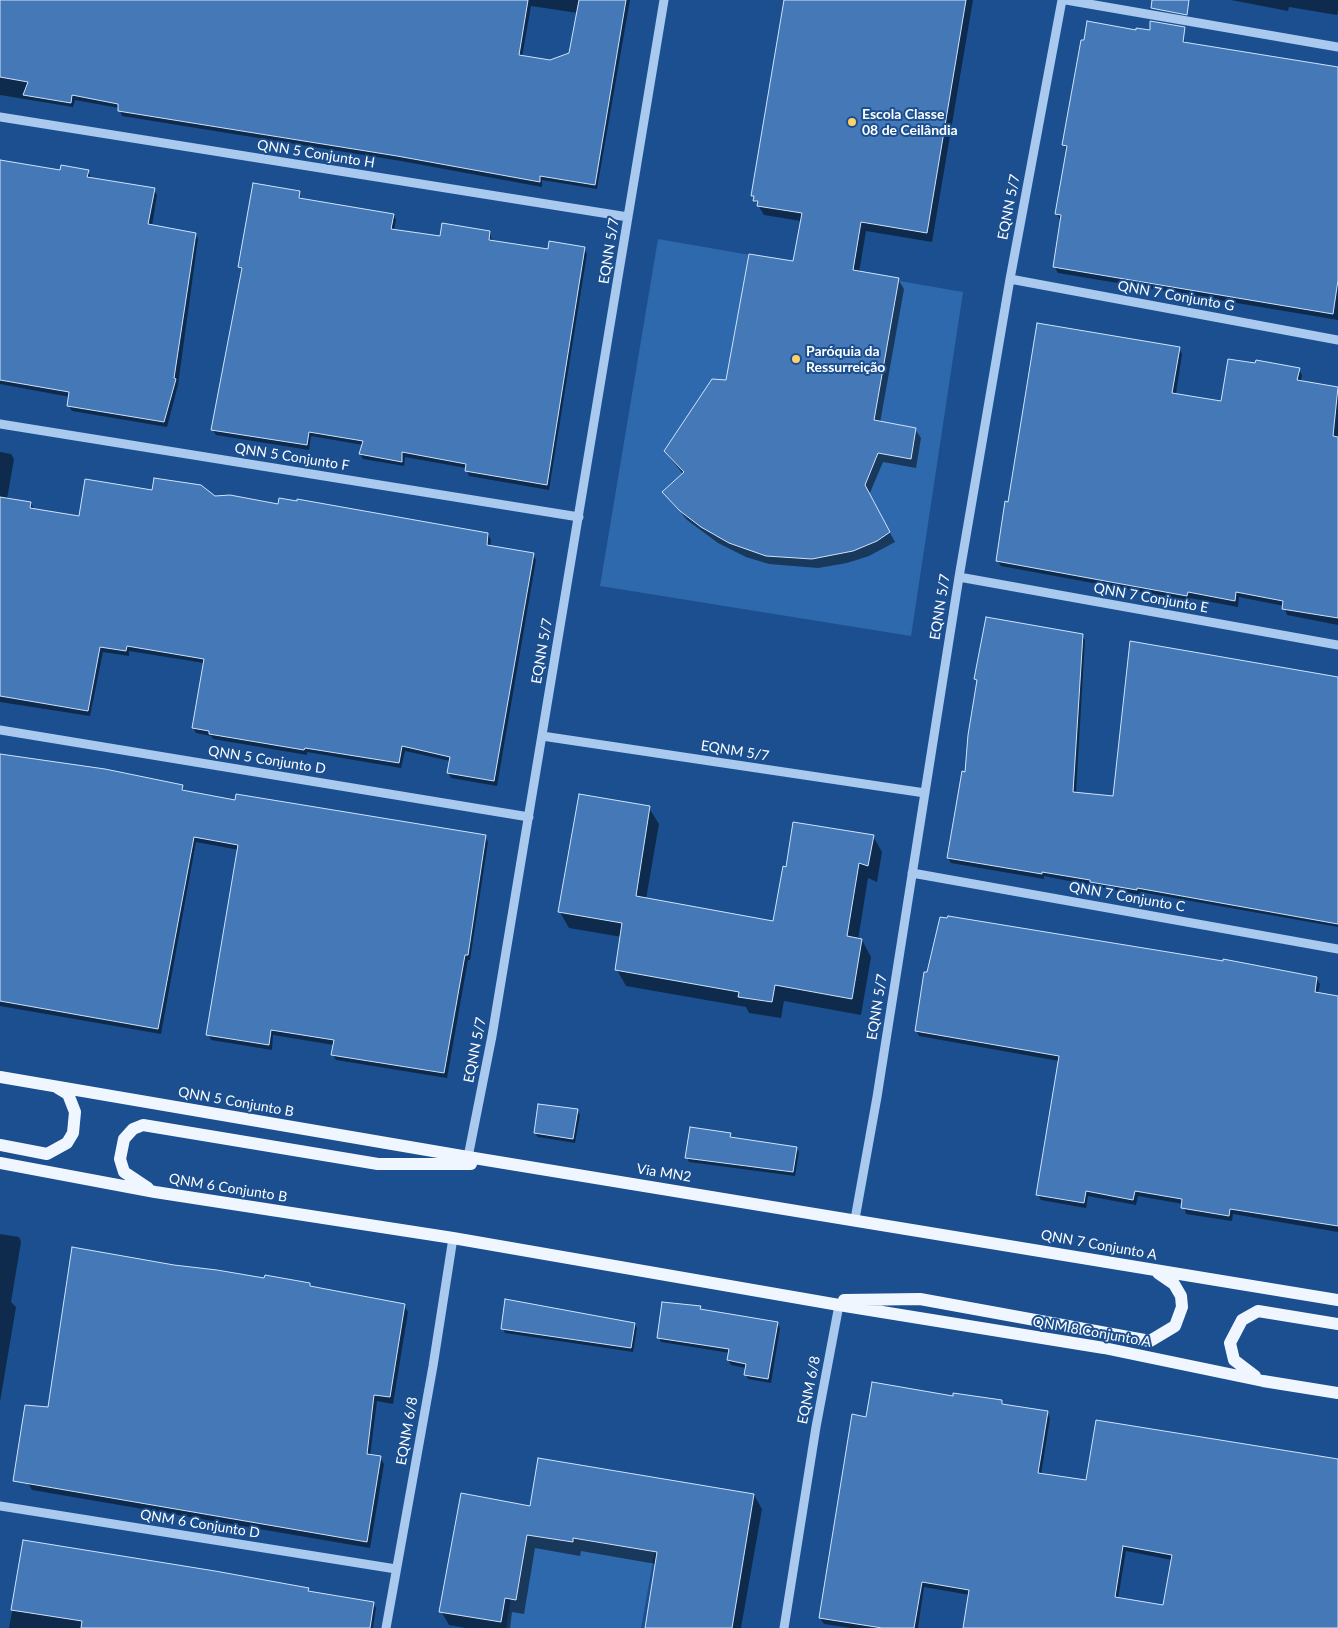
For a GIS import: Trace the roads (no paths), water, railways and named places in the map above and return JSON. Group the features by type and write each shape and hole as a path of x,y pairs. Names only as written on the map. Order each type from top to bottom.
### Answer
{"main road":[{"name":"QNN 5 Conjunto B","path":"0,1077 468,1157"},
{"path":"0,1145 48,1154 66,1142 73,1133 75,1112 68,1094 56,1087"},
{"path":"155,1192 124,1172 120,1159 124,1139 133,1130 143,1125 378,1164 506,1163"},
{"name":"Via MN2","path":"468,1157 855,1219"},
{"name":"QNM 6 Conjunto B","path":"0,1162 155,1192 453,1238"},
{"name":"QNN 7 Conjunto A","path":"855,1219 1338,1300"},
{"path":"453,1238 839,1305"},
{"path":"811,1300 920,1299 1150,1341 1175,1326 1182,1307 1181,1296 1174,1284 1152,1269"},
{"name":"QNM 8 Conjunto A","path":"839,1305 1104,1348 1263,1381 1338,1393"},
{"path":"1263,1381 1244,1370 1234,1360 1230,1343 1242,1320 1258,1311 1338,1324"}],"street":[{"name":"EQNN 5/7","path":"468,1157 492,1036 664,0"},
{"name":"EQNN 5/7","path":"855,1219 877,1097 959,577 1010,280 1064,0"},
{"path":"1064,0 1338,47"},
{"name":"QNN 5 Conjunto H","path":"0,117 628,217"},
{"name":"QNN 7 Conjunto G","path":"1010,280 1338,340"},
{"name":"QNN 5 Conjunto F","path":"0,424 579,517"},
{"name":"QNN 7 Conjunto E","path":"959,577 1338,645"},
{"name":"QNN 5 Conjunto D","path":"0,730 529,817"},
{"name":"EQNM 5/7","path":"542,736 925,794"},
{"name":"QNN 7 Conjunto C","path":"912,873 1338,949"},
{"name":"EQNM 6/8","path":"386,1628 433,1366 453,1238"},
{"name":"EQNM 6/8","path":"784,1628 816,1426 839,1305"},
{"name":"QNM 6 Conjunto D","path":"0,1506 396,1569"}],"place":[{"name":"Escola Classe 08 de Ceilândia","path":"852,122"},
{"name":"Paróquia da Ressurreição","path":"796,359"}]}
